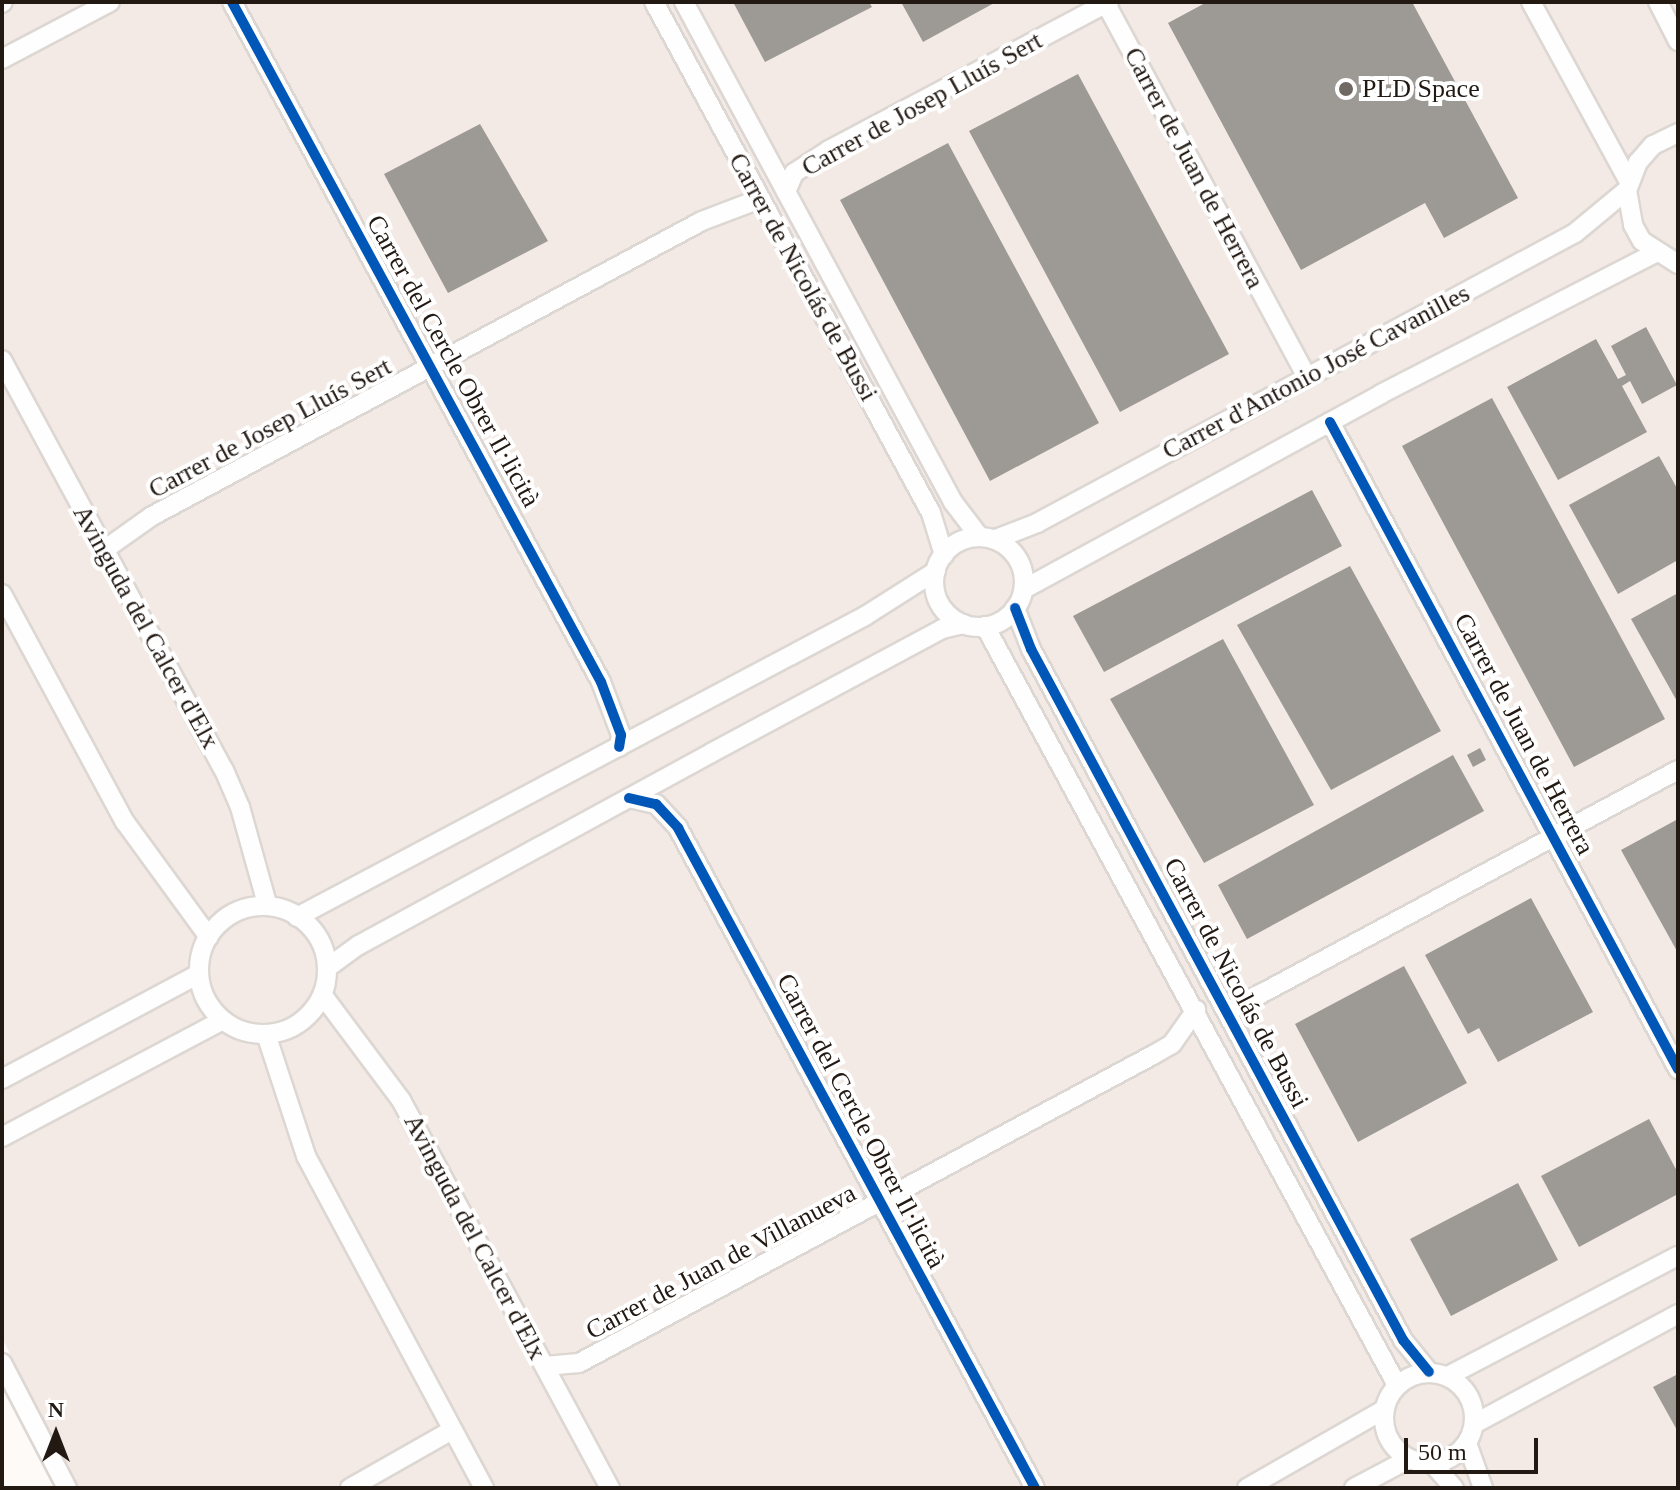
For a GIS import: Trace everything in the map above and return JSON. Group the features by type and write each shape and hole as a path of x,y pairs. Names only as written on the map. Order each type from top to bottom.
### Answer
{"street":[{"path":"2,59 110,2"},
{"name":"Carrer del Cercle Obrer Il·licità","path":"232,2 614,708 621,735 619,747"},
{"name":"Carrer de Nicolás de Bussi","path":"654,2 931,513 940,563"},
{"name":"Carrer de Nicolás de Bussi","path":"684,2 953,502 988,538"},
{"path":"1531,2 1628,186 1633,225 1670,264"},
{"path":"1658,2 1678,41"},
{"name":"Carrer de Josep Lluís Sert","path":"786,192 794,173 829,150 1107,3"},
{"name":"Carrer de Juan de Herrera","path":"1107,3 1307,377"},
{"name":"Carrer d'Antonio José Cavanilles","path":"988,538 1037,523 1575,233 1628,186 1653,145 1678,133"},
{"name":"Carrer de Josep Lluís Sert","path":"104,550 159,512 702,221 760,199"},
{"name":"Carrer d'Antonio José Cavanilles","path":"1024,589 1330,422 1670,264"},
{"name":"Avinguda del Calcer d'Elx","path":"2,360 224,770 240,807 267,904"},
{"name":"Carrer de Juan de Herrera","path":"1330,422 1678,1069"},
{"path":"297,917 890,602 940,563 961,540 988,538 1020,561 1024,589 1015,608 999,622 985,626 963,624 942,629 359,945 327,968"},
{"path":"940,563 938,601 963,624"},
{"path":"3,598 125,822 209,937"},
{"name":"Carrer de Nicolás de Bussi","path":"1015,608 1031,649 1412,1357 1438,1374"},
{"name":"Carrer de Nicolás de Bussi","path":"985,626 1397,1385"},
{"path":"1227,1012 1678,770"},
{"name":"Carrer del Cercle Obrer Il·licità","path":"629,798 656,804 678,828 1035,1488"},
{"path":"267,904 297,917 320,941 327,968 324,997 292,1027 266,1034 245,1032 223,1020 206,999 199,974 209,937 235,913 267,904"},
{"path":"2,1079 199,974"},
{"name":"Avinguda del Calcer d'Elx","path":"324,997 401,1100 610,1488"},
{"name":"Carrer de Juan de Villanueva","path":"545,1366 579,1363 1172,1044 1196,1010"},
{"path":"2,1137 223,1020"},
{"path":"266,1034 306,1156 484,1488"},
{"path":"1438,1374 1470,1396 1474,1424 1467,1443 1450,1459 1433,1464 1409,1459 1387,1436 1385,1409 1397,1385 1438,1374 1678,1256"},
{"path":"1474,1424 1678,1314"},
{"path":"2,1363 67,1488"},
{"path":"1247,1488 1385,1409"},
{"path":"350,1488 452,1430"},
{"path":"1467,1443 1483,1488"},
{"path":"1354,1488 1409,1459"},
{"path":"1433,1464 1454,1488"}],"shaded area":[{"path":"2,2 1678,2 1678,1488 77,1488 2,1338"}],"building":[{"path":"733,2 869,2 872,7 765,62"},
{"path":"901,2 996,2 923,42"},
{"path":"1207,2 1412,2 1518,198 1444,238 1425,203 1301,270 1168,23"},
{"path":"1078,74 1229,354 1120,412 969,131"},
{"path":"480,124 548,241 448,293 384,174"},
{"path":"948,143 1099,423 990,481 840,200"},
{"path":"1646,327 1677,385 1642,404 1630,381 1622,386 1647,432 1558,480 1507,387 1596,339 1618,379 1626,375 1611,346"},
{"path":"1492,398 1665,719 1574,767 1402,446"},
{"path":"1659,456 1678,490 1678,560 1618,594 1569,505"},
{"path":"1312,490 1342,546 1104,672 1073,616"},
{"path":"1350,566 1441,731 1331,790 1237,625"},
{"path":"1678,593 1678,703 1631,619"},
{"path":"1223,639 1314,805 1204,863 1110,699"},
{"path":"1480,748 1486,760 1473,767 1467,755"},
{"path":"1453,755 1484,811 1247,939 1218,885"},
{"path":"1678,819 1678,953 1621,850"},
{"path":"1531,898 1593,1012 1498,1062 1479,1028 1468,1034 1425,955"},
{"path":"1404,966 1467,1083 1358,1142 1295,1024"},
{"path":"1649,1119 1678,1173 1678,1194 1579,1247 1541,1176"},
{"path":"1518,1183 1558,1260 1451,1316 1410,1239"},
{"path":"1678,1374 1678,1432 1653,1387"}],"cycle path":[{"path":"232,2 601,682 621,735 619,747"},
{"path":"1330,422 1678,1069"},
{"path":"1015,608 1031,649 1403,1340 1429,1372"},
{"path":"629,798 656,804 678,828 1035,1488"}],"place":[{"name":"PLD Space","path":"1346,89"}]}
